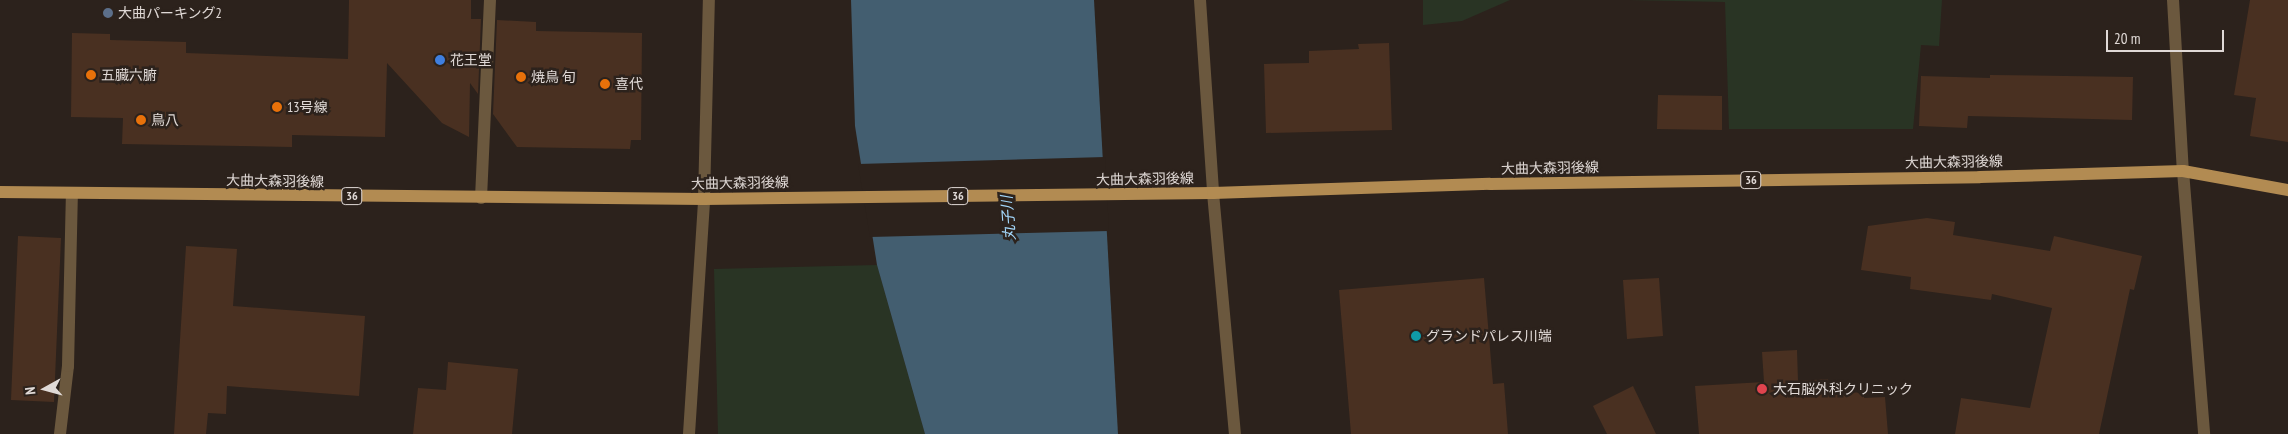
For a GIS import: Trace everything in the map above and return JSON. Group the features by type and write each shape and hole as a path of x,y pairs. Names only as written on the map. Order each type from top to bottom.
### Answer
{"main road":[{"name":"大曲大森羽後線","path":"0,192 481,198 704,198 1213,193 1500,184 2183,171 2288,190"}],"street":[{"path":"481,198 490,0"},
{"path":"689,434 704,198 709,0"},
{"path":"1200,0 1213,193 1235,434"},
{"path":"2173,0 2183,171 2204,434"},
{"path":"60,434 68,366 72,194"}],"green space":[{"path":"1423,0 1510,0 1462,21 1423,25"},
{"path":"1628,0 1942,0 1939,46 1921,45 1913,129 1729,129 1725,2"},
{"path":"877,265 925,434 718,434 714,269"}],"water":[{"name":"丸子川","path":"851,0 1094,0 1118,434 925,434 877,265 855,126"}],"pier":[{"path":"1105,157 1109,231 870,237 858,164"}],"building":[{"path":"349,0 471,0 471,19 481,19 478,94 470,83 469,137 442,123 387,63 385,137 292,135 292,147 122,144 123,118 71,117 72,33 110,34 110,40 186,42 186,53 348,59"},
{"path":"2250,0 2288,0 2288,142 2250,136 2256,98 2234,95"},
{"path":"497,20 536,22 536,31 642,33 641,140 631,140 630,149 517,147 493,114"},
{"path":"1389,43 1392,130 1266,133 1264,64 1309,63 1309,51 1359,49 1358,44"},
{"path":"1990,75 2133,77 2132,120 1968,116 1967,128 1919,126 1921,76 1990,78"},
{"path":"1658,95 1722,96 1722,130 1657,129"},
{"path":"1927,218 1955,222 1953,235 2050,251 2054,236 2142,256 2134,290 2130,289 2099,434 1955,434 1961,398 2030,408 2052,308 1992,294 1991,300 1910,289 1911,277 1861,270 1868,226"},
{"path":"18,236 61,238 54,402 11,400"},
{"path":"186,246 237,249 233,306 365,316 359,396 227,386 226,414 208,413 206,434 174,434"},
{"name":"グランドパレス川端","path":"1484,278 1493,384 1504,383 1508,434 1351,434 1339,290"},
{"path":"1659,278 1663,336 1627,339 1623,280"},
{"name":"大石脳外科クリニック","path":"1797,350 1798,381 1828,379 1829,394 1864,392 1864,398 1885,397 1888,434 1699,434 1695,386 1764,382 1762,352"},
{"path":"448,362 518,369 512,434 413,434 418,388 446,390"},
{"path":"1633,386 1656,434 1607,434 1593,406"}],"place":[{"name":"大曲パーキング2","path":"108,13"},
{"name":"花王堂","path":"440,60"},
{"name":"五臓六腑","path":"91,75"},
{"name":"焼鳥 旬","path":"521,77"},
{"name":"喜代","path":"605,84"},
{"name":"13号線","path":"277,107"},
{"name":"鳥八","path":"141,120"},
{"name":"グランドパレス川端","path":"1416,336"},
{"name":"大石脳外科クリニック","path":"1762,389"}]}
